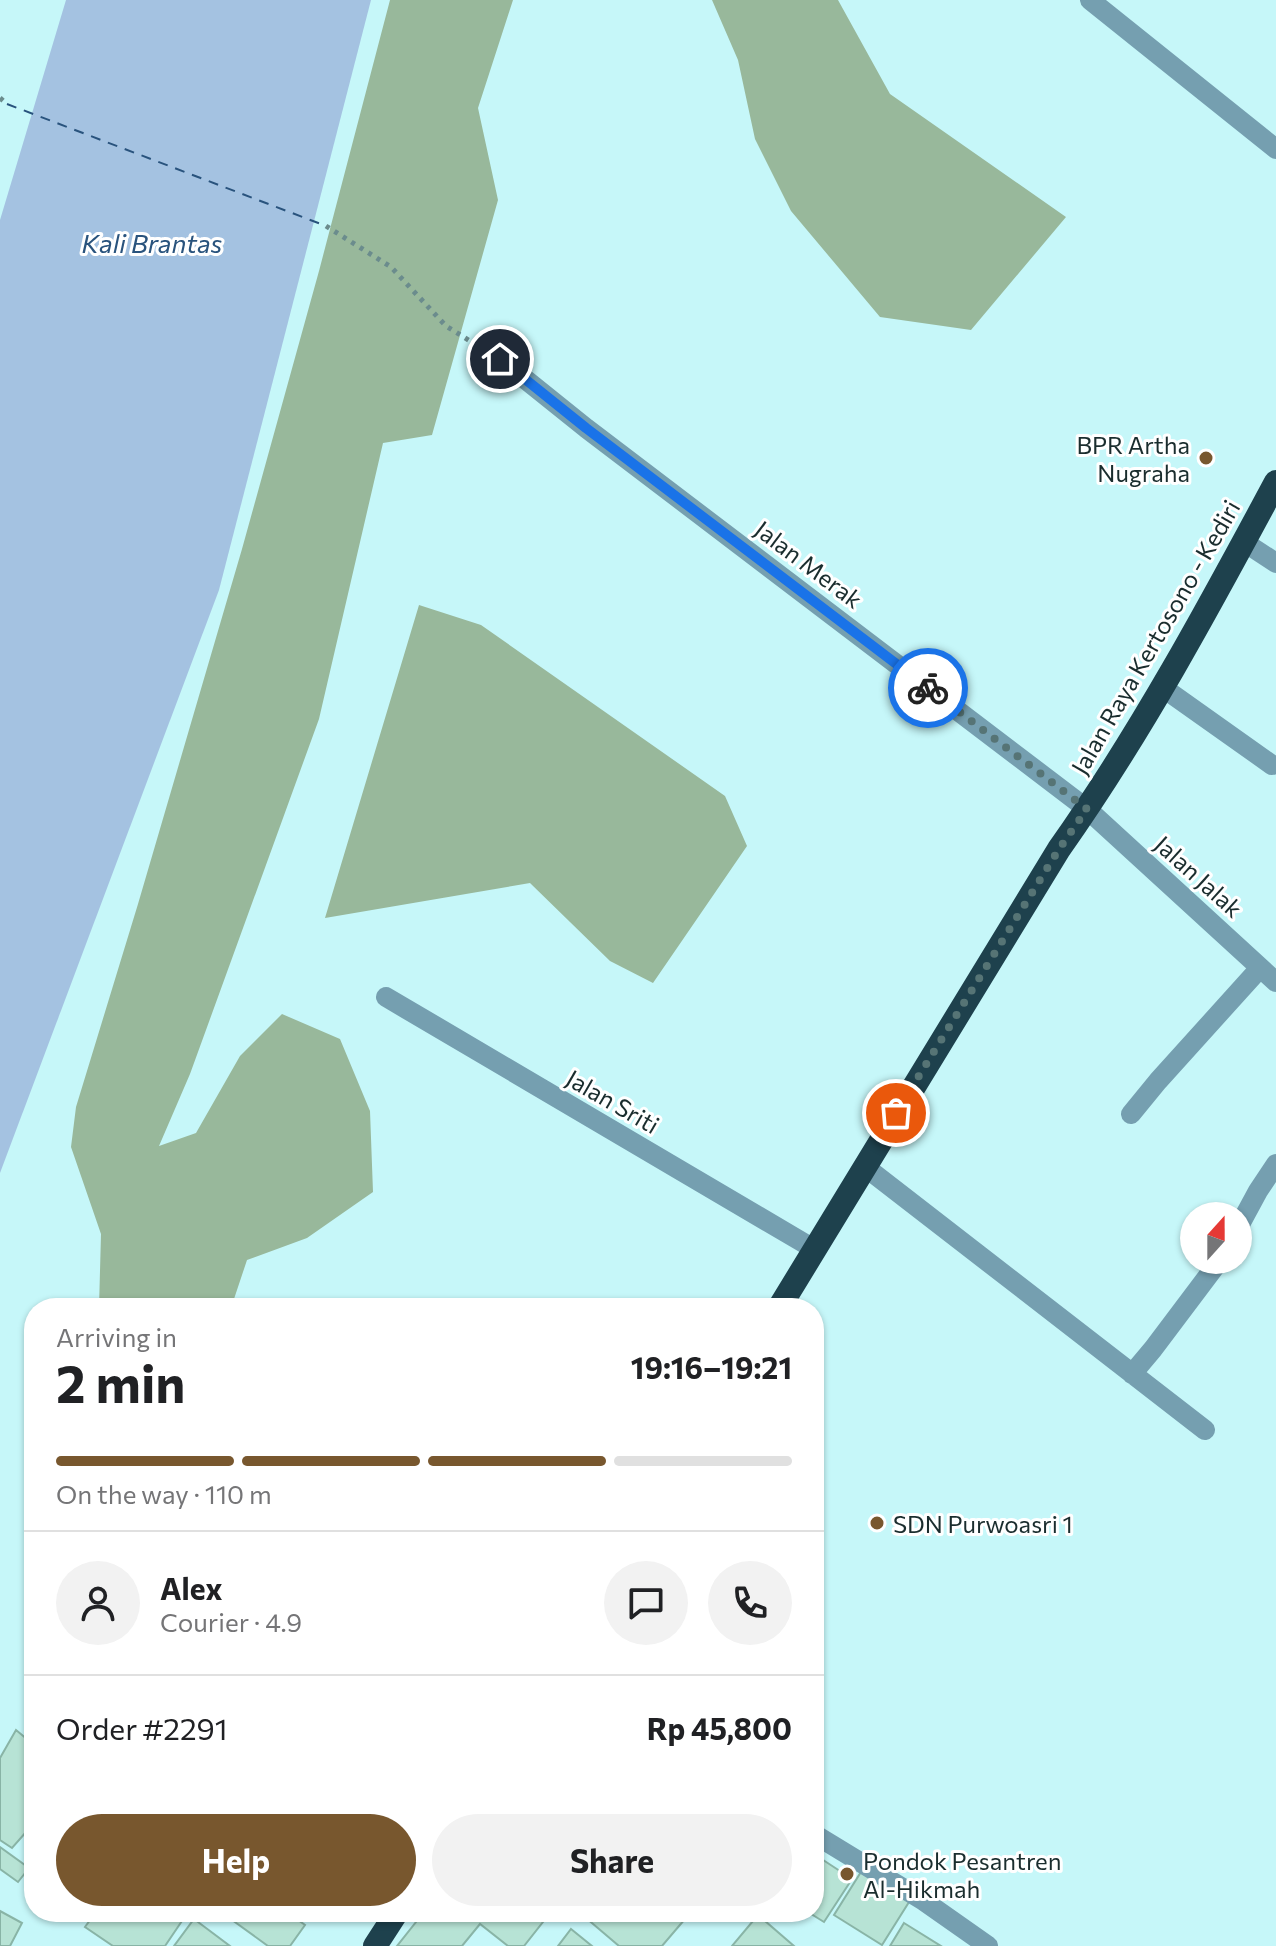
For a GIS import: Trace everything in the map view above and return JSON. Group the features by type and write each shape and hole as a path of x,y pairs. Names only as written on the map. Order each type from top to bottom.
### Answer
{"highway":[{"name":"Jalan Raya Kertosono - Kediri","path":"785,1298 1059,849 1162,687 1276,482"},
{"path":"375,1946 391,1922"}],"street":[{"path":"1090,0 1276,149"},
{"name":"Jalan Merak","path":"500,359 586,428 1087,809"},
{"path":"1244,542 1276,563"},
{"path":"1162,687 1272,765"},
{"name":"Jalan Jalak","path":"1087,809 1268,975"},
{"path":"1131,1114 1268,975"},
{"name":"Jalan Sriti","path":"386,997 814,1249"},
{"path":"1252,1202 1276,1164"},
{"path":"864,1166 1205,1430"},
{"path":"1132,1374 1209,1274"},
{"path":"824,1840 924,1901 988,1946"}],"path":[{"path":"0,98 7,104"},
{"path":"326,226 391,267 446,326 500,359"}],"green space":[{"path":"390,0 513,0 478,108 498,200 432,435 383,443 319,719 190,1074 159,1146 196,1133 240,1056 282,1014 340,1039 370,1111 373,1192 307,1238 247,1260 234,1298 99,1298 101,1234 71,1147 76,1107 242,549"},
{"path":"712,0 838,0 890,94 1066,217 971,330 880,317 791,211 755,139 738,60"},
{"path":"419,605 481,625 725,796 747,846 653,983 610,961 530,883 325,918"}],"water":[{"name":"Kali Brantas","path":"66,0 371,0 219,590 0,1173 0,220"}],"building":[{"path":"16,1730 24,1737 24,1834 12,1848 0,1840 0,1758"},
{"path":"0,1847 24,1864 24,1874 18,1882 0,1869"},
{"path":"824,1861 852,1879 824,1922"},
{"path":"861,1872 909,1902 882,1945 834,1915"},
{"path":"0,1911 22,1923 10,1946 0,1946"},
{"path":"89,1922 181,1922 165,1946 113,1946 85,1927"},
{"path":"192,1922 198,1922 230,1946 174,1946"},
{"path":"235,1922 301,1922 305,1925 290,1946 268,1946"},
{"path":"416,1922 543,1922 524,1946 508,1946 480,1924 462,1946 397,1946"},
{"path":"591,1922 682,1922 662,1946 619,1946"},
{"path":"752,1922 766,1922 794,1946 732,1946"},
{"path":"904,1923 941,1946 890,1946"},
{"path":"571,1929 592,1946 558,1946"}],"ferry route":[{"path":"7,104 326,226"}],"way so far":[{"path":"896,1113 1059,849 1087,809 928,688"}],"place":[{"name":"BPR Artha Nugraha","path":"1206,458"},
{"name":"SDN Purwoasri 1","path":"877,1523"},
{"name":"Pondok Pesantren Al-Hikmah","path":"847,1874"}],"route":[{"path":"500,359 928,688"}]}
